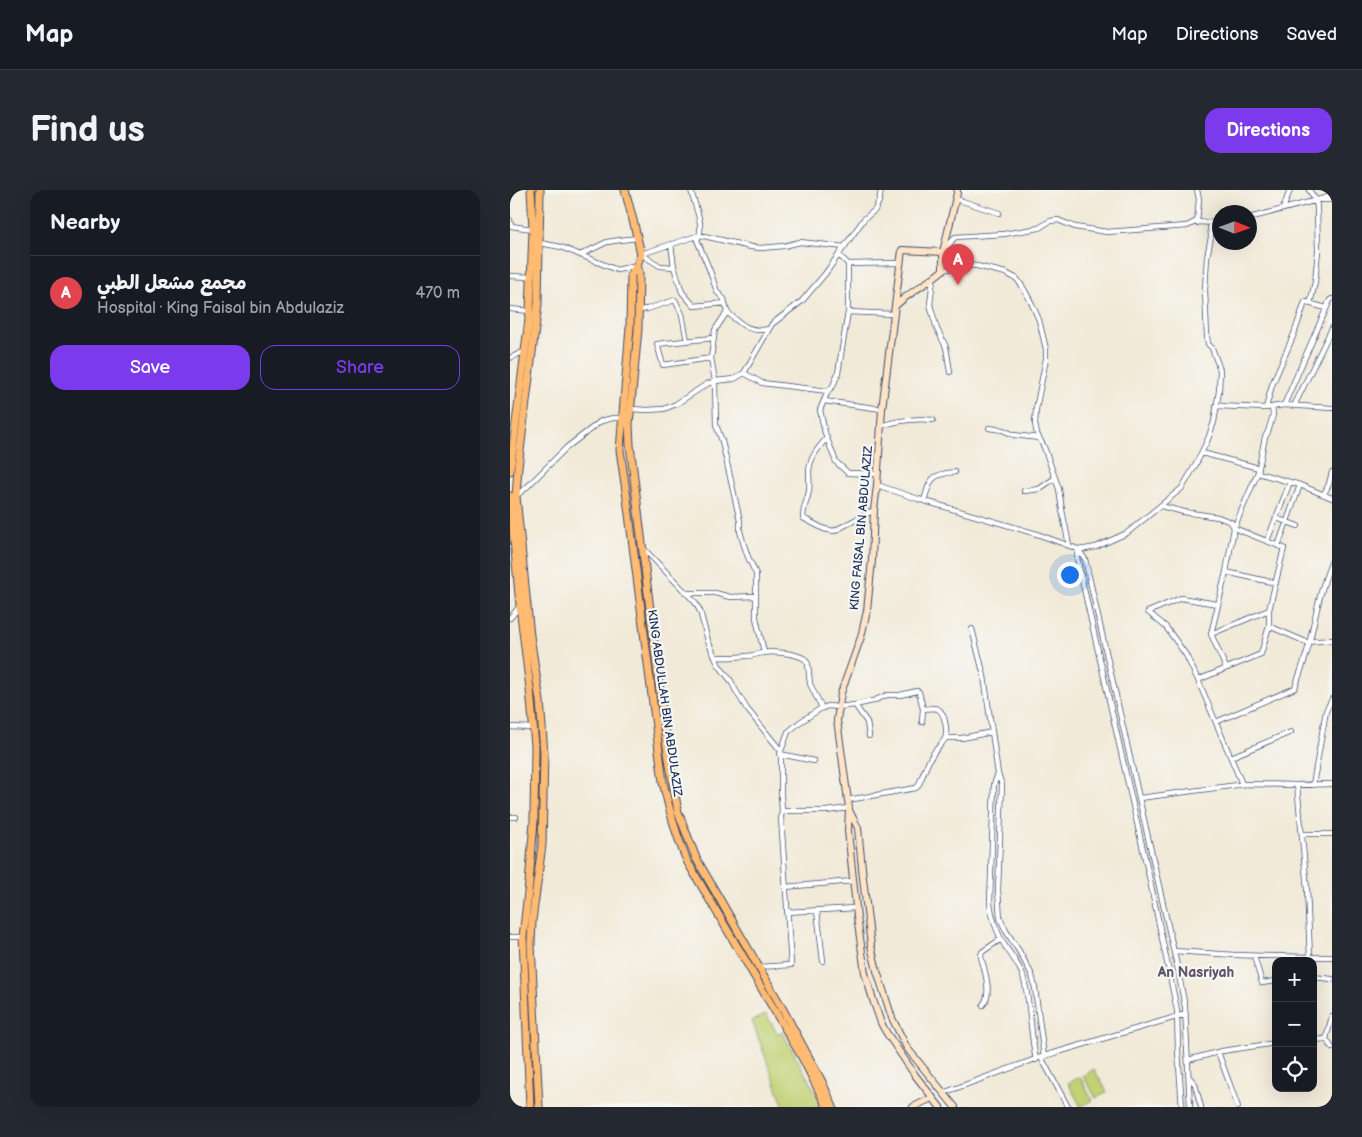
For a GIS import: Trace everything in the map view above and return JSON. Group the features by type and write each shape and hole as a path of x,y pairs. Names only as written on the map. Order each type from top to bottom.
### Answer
{"main road":[{"path":"530,1107 523,937 534,821 536,764 534,728 512,540 512,496 518,467 538,304 536,243 533,229 531,190"},
{"path":"510,471 512,439 530,311 531,277 540,190"},
{"path":"625,190 641,254"},
{"name":"KING ABDULLAH BIN ABDULAZIZ","path":"641,254 631,275 630,327 620,450 663,782 670,814 687,861 776,1012 828,1107"},
{"name":"KING ABDULLAH BIN ABDULAZIZ","path":"637,265 639,272 638,330 629,424 630,445 666,740 678,812 696,858 781,1006 833,1107"},
{"path":"512,496 540,701 544,753 543,821 531,944 538,1107"},
{"path":"534,821 543,821"}],"street":[{"path":"691,190 701,225 700,235 697,240 717,292 724,299 727,312 749,329 758,332 769,329"},
{"path":"943,270 943,252 957,190"},
{"path":"1197,190 1199,199 1197,223"},
{"path":"1283,209 1290,190"},
{"path":"1310,190 1318,200 1318,252 1315,282 1310,304"},
{"path":"631,409 664,409 676,404 707,384 734,379 744,373 772,324 802,301 840,255 864,219 875,210 881,191"},
{"path":"1257,216 1332,195"},
{"path":"956,199 999,213"},
{"path":"1318,200 1332,200"},
{"path":"510,220 511,226 533,229"},
{"path":"877,485 1085,549 1127,533 1182,488 1202,453 1214,422 1220,370 1212,348 1208,344 1207,336 1206,290 1207,257 1211,237 1210,223 1107,232 1075,227 1058,220 1040,228 1004,234 955,237 943,252"},
{"path":"641,254 700,235 761,248 784,246 800,242 845,247"},
{"path":"580,255 612,241 638,238"},
{"path":"536,243 561,247 617,270 637,265"},
{"path":"671,244 674,267 682,292 694,306 725,303"},
{"path":"848,264 900,263 902,250 943,252"},
{"path":"641,254 660,266 674,267"},
{"path":"840,255 848,264 848,312 838,373 820,410 826,439 836,462 848,473 878,474"},
{"name":"KING FAISAL BIN ABDULAZIZ","path":"900,263 882,409 867,611 861,638 841,693 837,720 849,808 848,831 865,974 881,1023 910,1068 940,1107"},
{"path":"895,306 943,270 966,265 979,266 1006,273 1017,279 1039,320 1046,349 1035,424 1059,489 1070,545"},
{"path":"510,276 531,277"},
{"path":"933,279 930,304 937,329 946,348 950,372"},
{"path":"638,310 675,300 682,292"},
{"path":"1284,405 1326,308 1332,299"},
{"path":"675,300 682,314 687,341"},
{"path":"1266,408 1272,385 1294,334 1305,302 1326,308"},
{"path":"510,309 530,311"},
{"path":"727,312 715,330 711,358 715,381 716,425 722,441 740,521 740,531 748,557 756,574 756,618 764,652"},
{"path":"848,312 894,314"},
{"path":"1294,406 1332,328"},
{"path":"711,358 663,365 657,344 713,338"},
{"path":"510,358 525,351"},
{"path":"744,373 762,382 828,391"},
{"path":"824,401 882,409"},
{"path":"1216,406 1266,408 1284,405 1332,408"},
{"path":"1226,668 1211,634 1226,572 1234,528 1258,470 1265,437 1273,415 1272,407"},
{"path":"512,496 527,487 566,448 601,421 622,418"},
{"path":"881,426 910,419 933,420"},
{"path":"989,428 1003,430 1014,435 1039,438"},
{"path":"826,439 818,448 811,462 809,469 810,489 803,508 803,518 824,529 834,531 874,510"},
{"path":"1202,453 1258,470 1332,498"},
{"path":"924,501 934,477 943,473 955,472"},
{"path":"1324,494 1330,484 1332,472"},
{"path":"1024,491 1039,489 1055,478"},
{"path":"1267,542 1290,482"},
{"path":"1278,546 1300,485"},
{"path":"1161,506 1184,512 1218,517 1231,522 1234,528 1284,548 1269,610 1269,626 1262,654 1198,680"},
{"path":"1276,518 1298,526"},
{"path":"642,547 696,602 715,657 747,709 780,752 814,761"},
{"path":"1078,548 1085,558 1174,951 1186,1014 1190,1107"},
{"path":"1078,548 1077,558 1149,876 1177,1010 1182,1107"},
{"path":"1216,722 1295,688 1310,642 1318,602 1332,561"},
{"path":"1226,572 1276,583"},
{"path":"686,592 715,593 730,597 756,596"},
{"path":"1217,604 1181,598 1148,612 1166,627 1186,655 1242,784"},
{"path":"510,618 520,606"},
{"path":"1211,634 1269,610"},
{"path":"1269,626 1306,642 1332,640"},
{"path":"972,629 984,676 998,774 1002,785 998,890 1000,918 1032,975 1035,988 1040,1058"},
{"path":"715,657 732,658 764,652 794,655 805,659 808,664 810,684 822,708"},
{"path":"759,967 791,965 780,795 782,778 780,752 788,732 800,722 828,706 838,708 873,701 887,695 900,695 915,691 919,692 923,709 922,722"},
{"path":"1313,785 1326,711 1332,699"},
{"path":"855,705 867,722 869,736"},
{"path":"848,800 916,788 932,754 945,738 946,732 946,725 938,709 923,709"},
{"path":"510,727 534,728"},
{"path":"945,738 962,738 992,732"},
{"path":"1231,757 1291,732"},
{"path":"998,774 994,784 991,913 1001,939 1017,962 1022,975 1040,1058 1068,1107"},
{"path":"1140,798 1242,784 1297,786 1332,784"},
{"path":"1174,951 1310,957 1307,889 1297,786"},
{"path":"782,811 826,811 849,808"},
{"name":"KING FAISAL BIN ABDULAZIZ","path":"849,808 858,828 871,946 892,1018 907,1048 955,1107"},
{"path":"510,817 516,817"},
{"path":"1302,834 1332,834"},
{"path":"786,887 853,881"},
{"path":"787,912 856,908"},
{"path":"817,910 823,961"},
{"path":"510,937 523,937"},
{"path":"983,1004 987,999 988,989 980,954 1001,939"},
{"path":"1254,956 1262,983 1272,982"},
{"path":"1317,957 1332,957"},
{"path":"1317,977 1332,979"},
{"path":"1332,1010 1326,1039 1332,1048"},
{"path":"943,1093 1040,1058 1186,1014"},
{"path":"881,1023 892,1018"},
{"path":"1317,1040 1326,1039"},
{"path":"1188,1060 1218,1052 1272,1044"},
{"path":"1218,1052 1238,1107"},
{"path":"1189,1077 1195,1084 1201,1107"},
{"path":"912,1107 932,1098"}],"green space":[{"path":"766,1014 777,1033 782,1032 822,1107 784,1107 752,1021"},
{"path":"1094,1069 1107,1092 1096,1098 1083,1076"},
{"path":"1080,1077 1092,1100 1081,1107 1068,1083"}],"place":[{"name":"مجمع مشعل الطبي","path":"958,285"}],"district":[{"name":"An Nasriyah","path":"1196,972"}]}
